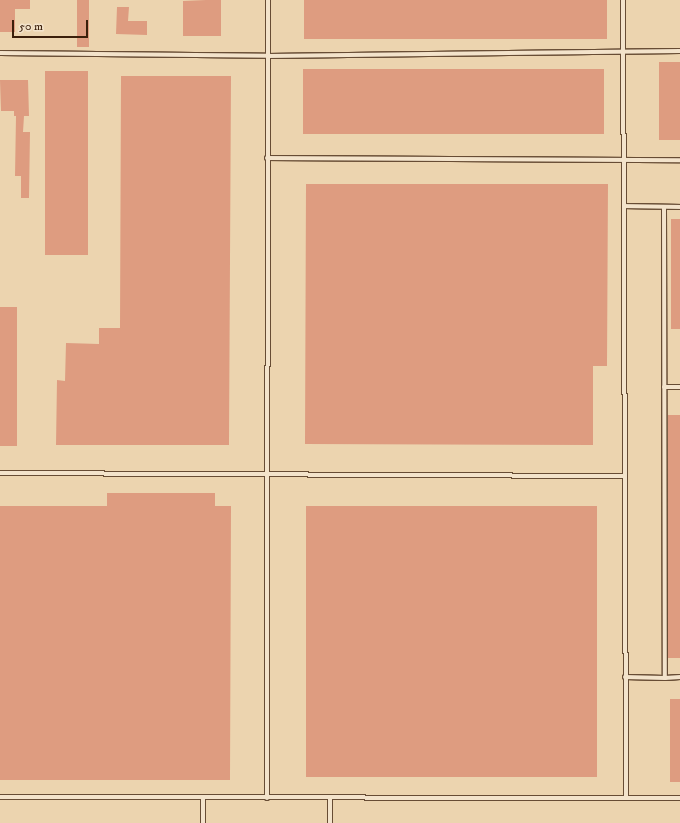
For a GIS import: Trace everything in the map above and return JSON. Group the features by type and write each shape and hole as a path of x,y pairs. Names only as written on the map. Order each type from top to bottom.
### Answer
{"lane":[{"path":"267,798 268,0"},
{"path":"623,0 626,798"},
{"path":"0,53 268,56 680,51"},
{"path":"268,158 680,160"},
{"path":"624,206 680,207"},
{"path":"664,207 665,678"},
{"path":"664,387 680,387"},
{"path":"0,473 625,476"},
{"path":"625,677 680,677"},
{"path":"0,797 680,798"},
{"path":"203,797 203,823"},
{"path":"330,798 330,823"}],"building":[{"path":"0,0 30,0 30,9 15,9 15,32 0,32"},
{"path":"77,0 89,0 89,47 77,47"},
{"path":"221,0 221,36 183,36 183,1"},
{"path":"304,0 607,0 607,39 304,39"},
{"path":"117,7 129,7 128,21 147,21 147,35 116,34"},
{"path":"659,62 680,62 680,140 659,140"},
{"path":"303,69 604,69 604,134 303,134"},
{"path":"45,71 88,71 88,255 45,255"},
{"path":"121,76 231,76 229,445 56,445 57,380 65,381 66,343 99,344 99,328 120,328"},
{"path":"0,80 28,80 29,116 24,116 23,132 30,132 29,198 21,198 21,176 15,176 16,116 14,116 14,111 1,111"},
{"path":"306,184 608,184 607,366 593,366 593,445 305,444"},
{"path":"671,219 680,219 680,329 671,329"},
{"path":"0,307 17,307 17,446 0,446"},
{"path":"668,415 680,415 680,658 668,658"},
{"path":"107,493 215,493 215,506 231,506 230,780 0,780 0,506 107,506"},
{"path":"306,506 597,506 597,777 306,777"},
{"path":"670,699 680,699 680,782 670,782"}]}
